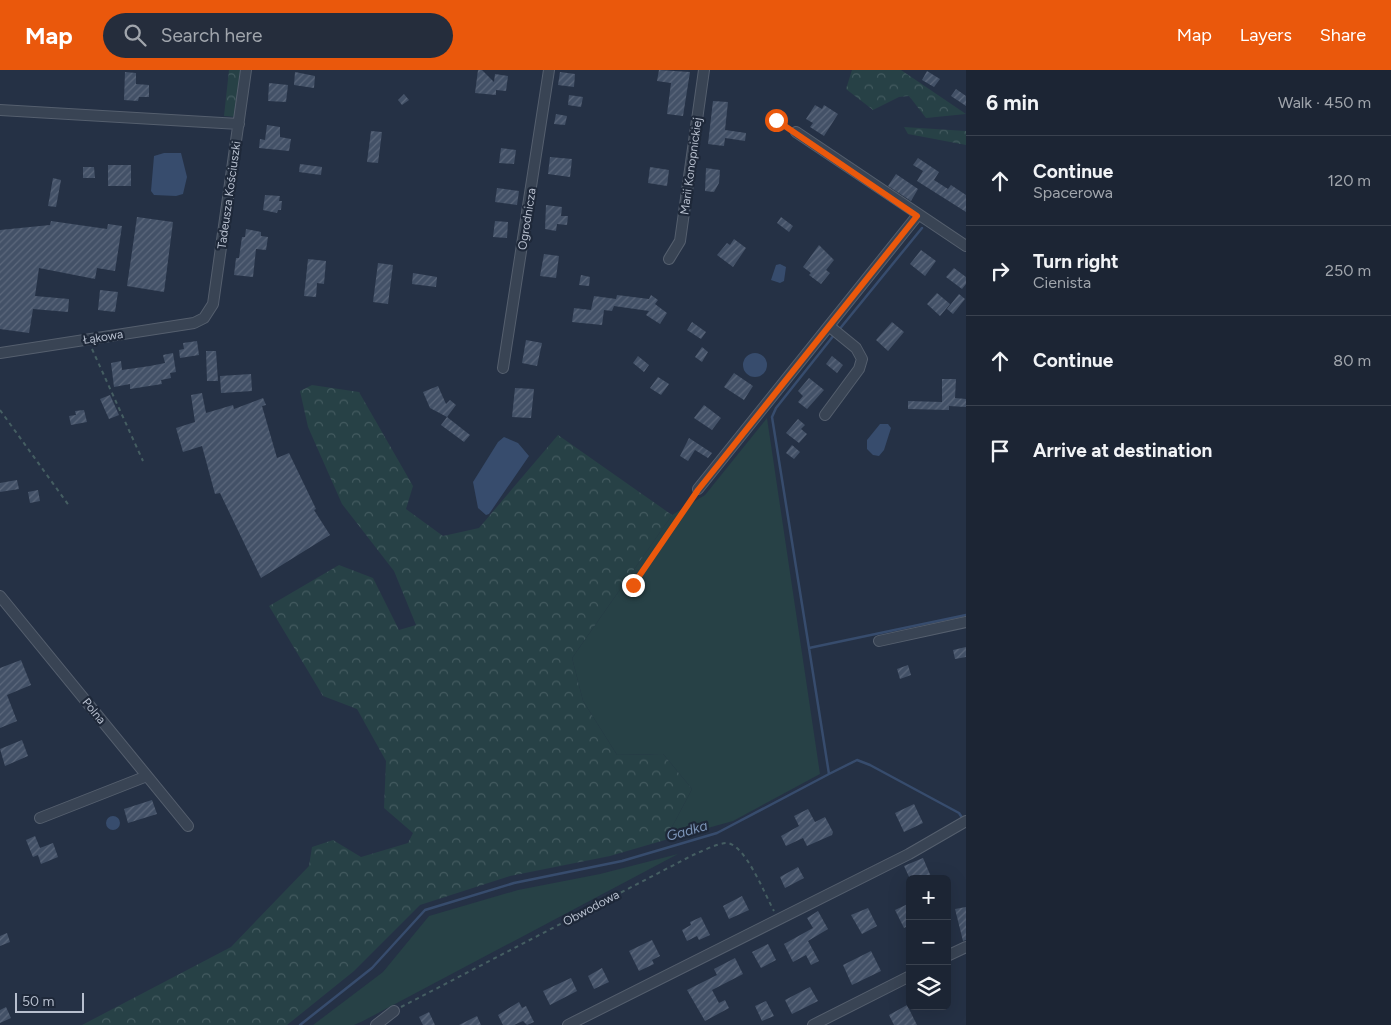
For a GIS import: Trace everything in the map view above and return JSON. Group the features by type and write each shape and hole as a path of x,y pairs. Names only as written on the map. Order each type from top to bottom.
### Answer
{"street":[{"name":"Tadeusza Kościuszki","path":"204,318 213,304 246,70"},
{"name":"Ogrodnicza","path":"503,368 549,70"},
{"name":"Marii Konopnickiej","path":"669,259 680,241 704,70"},
{"path":"0,110 239,124"},
{"path":"796,132 917,216 966,246"},
{"path":"698,490 917,216"},
{"name":"Łąkowa","path":"0,353 194,324 204,318"},
{"path":"825,415 859,369 862,359 856,348 829,326"},
{"name":"Polna","path":"0,596 188,826"},
{"path":"879,641 966,622"},
{"path":"40,818 147,776"},
{"path":"568,1025 909,854 963,823"},
{"path":"951,954 966,947"},
{"path":"813,1025 906,978"},
{"path":"376,1025 394,1011"}],"path":[{"path":"776,120 796,132"},
{"path":"88,340 143,461"},
{"path":"0,410 70,507"},
{"path":"633,585 698,490"},
{"name":"Obwodowa","path":"394,1011 693,855 726,843 738,846 778,920"}],"green space":[{"path":"229,70 241,70 235,117 224,116"},
{"path":"852,70 901,70 966,114 926,118 909,96 899,97 873,110 846,89"},
{"path":"904,127 966,131 966,145 908,134"},
{"path":"312,385 359,392 413,486 406,509 443,536 479,528 558,435 672,515 572,658 583,701 617,755 663,754 692,789 665,840 610,856 510,876 420,905 354,971 287,1025 82,1025 231,947 309,866 312,847 333,840 361,857 408,843 413,833 384,808 386,761 357,709 323,696 269,606 339,565 373,578 399,630 416,625 394,571 342,504 308,427 300,391"},
{"path":"767,418 820,774 733,821 665,840 692,789 663,754 617,755 583,701 572,658 672,515 705,495"},
{"path":"678,854 363,1021 354,1025 313,1025 383,972 429,916 518,890 600,874"}],"water":[{"path":"164,153 181,153 187,177 183,194 176,196 154,195 151,191 154,156"},
{"path":"780,264 786,267 784,281 780,283 771,280 776,265"},
{"path":"755,353 760,354 766,360 766,370 760,376 755,377 750,376 744,370 743,365 744,360 750,354"},
{"path":"880,424 888,424 891,428 884,450 879,456 873,455 867,449 867,440"},
{"path":"504,437 518,443 529,456 489,514 486,515 478,508 473,482 498,442"},
{"path":"113,816 118,818 120,823 118,828 113,830 108,828 106,823 108,818"}],"building":[{"path":"478,70 482,70 494,82 495,74 508,76 506,91 496,90 496,95 475,93"},
{"path":"659,70 690,72 683,116 667,114 671,83 657,81"},
{"path":"927,71 940,79 934,87 922,80"},
{"path":"125,72 136,73 136,84 149,85 149,97 139,97 138,101 124,100"},
{"path":"295,72 315,76 314,88 294,85"},
{"path":"560,72 575,74 574,87 558,85"},
{"path":"269,83 288,85 286,102 268,101"},
{"path":"956,89 966,96 966,106 951,96"},
{"path":"404,94 409,100 402,105 398,100"},
{"path":"569,95 583,97 581,107 568,105"},
{"path":"713,101 728,102 725,130 746,133 745,141 725,138 724,146 708,144"},
{"path":"815,105 822,109 824,105 838,114 824,136 810,127 813,123 806,119"},
{"path":"556,114 567,116 565,125 554,124"},
{"path":"267,125 280,127 280,137 291,139 289,151 259,148 260,139 265,140"},
{"path":"371,131 382,132 378,163 367,162"},
{"path":"501,148 516,150 514,164 499,163"},
{"path":"550,157 572,159 570,177 548,174"},
{"path":"918,158 939,172 934,180 948,189 951,185 966,195 966,212 917,181 923,171 913,165"},
{"path":"300,164 322,167 321,175 299,172"},
{"path":"108,165 131,165 131,186 108,186"},
{"path":"83,167 94,167 95,178 83,178"},
{"path":"650,167 669,170 667,186 648,183"},
{"path":"706,168 720,170 719,183 714,192 705,191"},
{"path":"896,174 918,189 911,201 888,186"},
{"path":"53,178 61,180 56,207 48,206"},
{"path":"497,188 519,191 517,205 495,202"},
{"path":"265,195 280,196 279,201 282,201 281,210 278,210 277,213 263,210"},
{"path":"546,205 562,207 561,216 568,216 567,225 557,224 556,231 545,229"},
{"path":"137,217 173,222 164,292 127,286"},
{"path":"781,217 793,226 789,232 777,223"},
{"path":"51,221 107,229 108,224 122,226 115,271 97,268 95,279 39,268 35,296 69,299 68,312 33,309 29,333 0,329 0,230 50,225"},
{"path":"495,221 508,222 507,238 493,237"},
{"path":"246,229 261,232 261,236 268,237 266,250 256,249 253,277 234,275 236,258 239,258 242,237 245,237"},
{"path":"734,239 746,248 733,267 717,255 727,243 730,245"},
{"path":"819,245 834,260 826,270 830,273 821,284 809,275 811,273 803,267"},
{"path":"921,250 936,261 925,276 910,264"},
{"path":"544,254 559,256 556,278 540,276"},
{"path":"308,259 326,261 324,284 317,283 316,297 304,296"},
{"path":"378,263 393,265 388,304 373,302"},
{"path":"954,268 966,277 966,284 962,289 946,277"},
{"path":"413,273 437,277 436,287 412,284"},
{"path":"581,275 590,277 589,286 579,285"},
{"path":"100,290 118,292 115,312 98,310"},
{"path":"937,293 950,304 940,316 927,304"},
{"path":"959,294 965,299 953,314 947,309"},
{"path":"617,295 649,299 651,295 658,300 655,304 667,313 660,324 646,315 649,311 614,306 612,311 604,310 602,325 572,322 574,308 591,310 594,296 616,299"},
{"path":"692,322 706,332 701,339 687,330"},
{"path":"892,322 904,332 888,351 876,340"},
{"path":"526,340 542,343 537,366 522,363"},
{"path":"197,341 199,355 180,358 179,350 184,349 183,343"},
{"path":"702,347 708,352 702,362 695,357"},
{"path":"206,351 216,351 218,381 207,381"},
{"path":"173,353 176,372 170,373 171,378 161,380 162,384 130,389 130,384 114,387 111,363 121,361 122,370 150,366 165,363 163,355"},
{"path":"638,356 649,365 644,372 633,363"},
{"path":"832,356 843,365 837,373 826,364"},
{"path":"734,373 753,386 744,400 724,387"},
{"path":"251,374 252,391 221,393 220,376"},
{"path":"658,377 669,384 661,395 650,388"},
{"path":"809,378 824,390 807,409 798,402 803,396 798,391"},
{"path":"942,379 956,379 955,398 966,399 966,407 949,406 949,410 908,409 908,401 942,402"},
{"path":"438,386 446,404 450,400 456,405 447,417 430,408 423,392"},
{"path":"515,388 534,389 531,418 512,417"},
{"path":"202,393 206,413 233,405 234,409 263,398 266,405 262,406 277,458 289,453 316,509 314,510 330,535 261,578 220,493 215,494 202,446 183,452 176,428 195,422 191,395"},
{"path":"110,395 119,415 109,419 100,399"},
{"path":"704,405 721,418 712,430 694,418"},
{"path":"84,410 87,422 71,425 69,416 76,415 75,411"},
{"path":"447,417 470,435 464,442 441,425"},
{"path":"798,419 805,425 801,429 807,434 799,443 786,433"},
{"path":"689,438 712,453 708,458 695,450 688,461 680,456"},
{"path":"792,445 800,452 794,459 786,453"},
{"path":"17,480 19,489 0,492 0,483"},
{"path":"38,490 40,501 30,503 28,492"},
{"path":"966,647 966,657 955,659 953,650"},
{"path":"21,660 31,685 7,695 17,721 0,728 0,668"},
{"path":"908,665 911,675 900,679 897,669"},
{"path":"22,740 28,756 5,766 0,749"},
{"path":"152,800 157,814 128,823 124,809"},
{"path":"914,804 923,823 904,832 895,813"},
{"path":"808,809 815,822 825,817 833,832 832,835 807,846 803,838 786,846 781,836 799,826 794,816"},
{"path":"35,836 40,848 53,843 58,857 41,864 38,855 33,857 26,840"},
{"path":"923,858 930,875 908,875 904,866"},
{"path":"798,867 804,878 785,888 780,877"},
{"path":"742,896 749,910 729,919 723,906"},
{"path":"906,905 906,927 904,928 895,910"},
{"path":"966,907 966,940 963,941 955,909"},
{"path":"868,908 877,926 862,934 851,915"},
{"path":"818,911 828,929 808,941 819,961 811,965 806,955 793,962 784,944 813,928 807,918"},
{"path":"701,917 710,935 699,940 697,936 687,941 682,930 691,925 690,922"},
{"path":"7,933 10,942 0,946 0,936"},
{"path":"652,940 660,956 652,960 654,964 639,971 629,951"},
{"path":"768,944 776,960 761,968 752,952"},
{"path":"871,951 881,971 852,985 843,965"},
{"path":"735,958 743,974 712,990 719,1003 725,1000 729,1008 705,1021 687,990 717,975 714,969"},
{"path":"602,968 609,982 594,989 588,976"},
{"path":"571,978 577,991 550,1005 543,991"},
{"path":"810,987 818,1001 792,1014 785,1000"},
{"path":"766,1001 774,1016 762,1021 755,1006"},
{"path":"519,1002 522,1008 526,1006 534,1022 527,1025 523,1021 514,1025 503,1025 498,1015"},
{"path":"906,1006 906,1010 910,1010 917,1025 894,1025 889,1015"},
{"path":"6,1007 11,1018 0,1023 0,1010"},
{"path":"429,1012 435,1025 423,1025 419,1017"},
{"path":"477,1016 481,1025 459,1025"}],"waterway":[{"path":"838,331 922,228"},
{"path":"809,648 772,417 776,408 834,335"},
{"name":"Gadka","path":"300,1025 372,968 425,910 514,883 622,861 717,833 829,774 809,648 966,615"},
{"path":"829,774 857,760 870,765 959,813 963,819"}],"route":[{"path":"633,585 698,490 917,216 776,120"}]}
